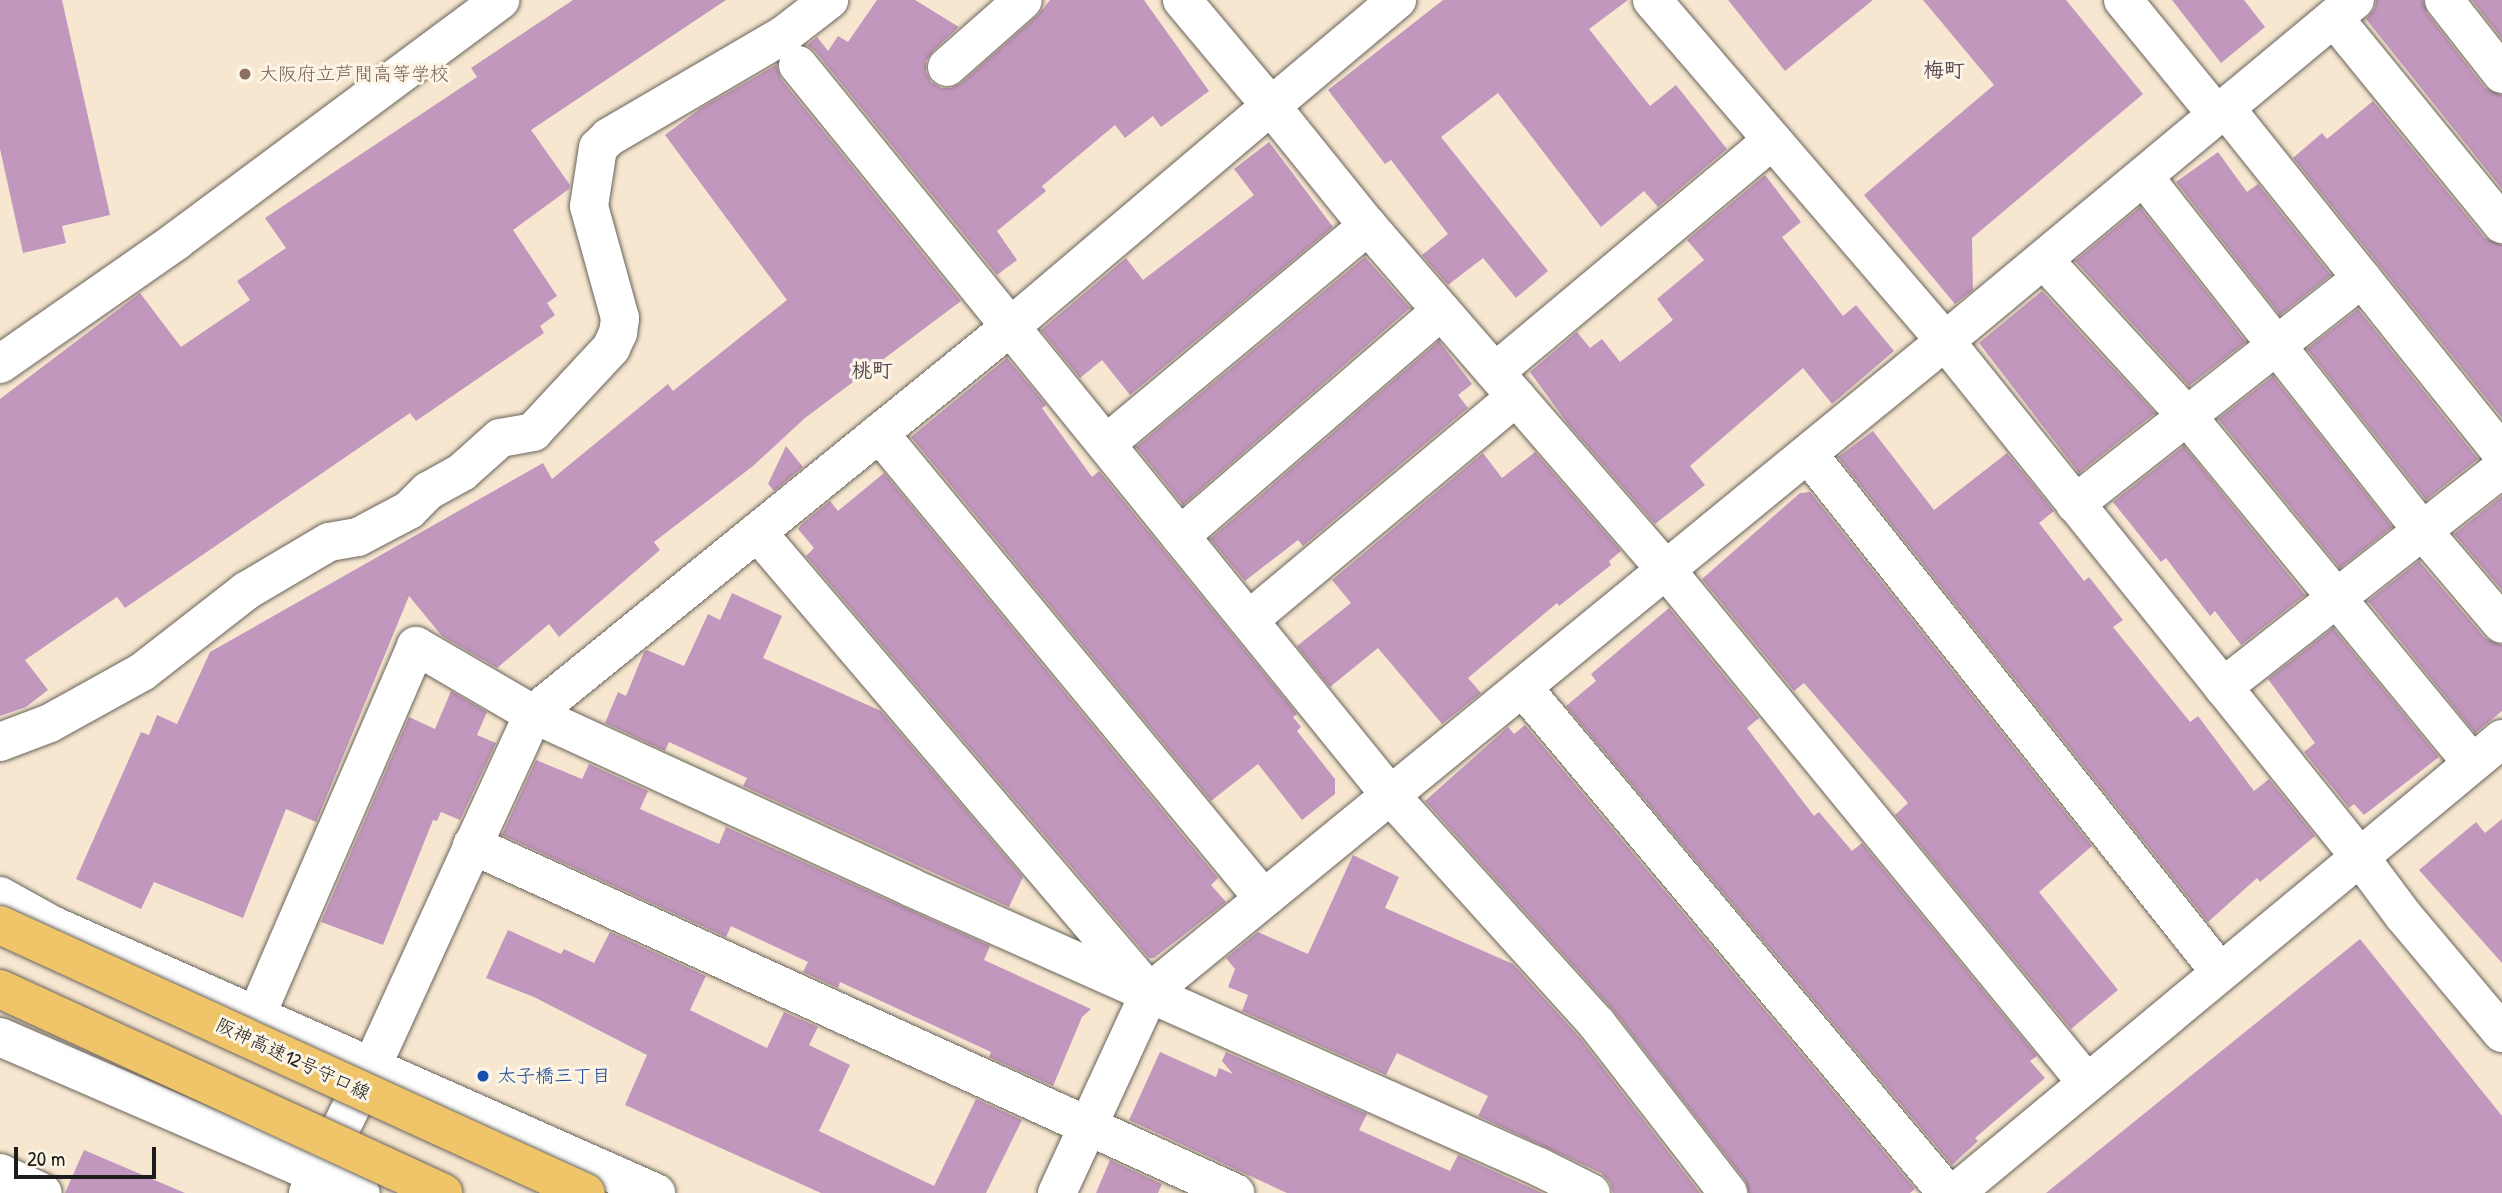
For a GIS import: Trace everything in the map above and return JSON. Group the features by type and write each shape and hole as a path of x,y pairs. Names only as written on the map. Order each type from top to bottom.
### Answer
{"highway":[{"name":"阪神高速12号守口線","path":"0,925 586,1193"},
{"path":"0,989 443,1193"}],"street":[{"path":"0,364 176,241 500,0"},
{"path":"0,742 50,723 142,672 246,591 329,542 358,537 409,509 428,491 462,472 500,438 533,432 611,348 618,333 620,318 589,206 598,148 609,137 785,34 829,0"},
{"path":"947,67 1023,0"},
{"path":"1182,0 1368,226 1667,571 2087,1083"},
{"path":"312,1183 372,1066 533,714 1010,327 1397,0"},
{"path":"1652,0 1945,341 2359,856 2403,915 2500,1027"},
{"path":"2123,0 2362,278 2502,453"},
{"path":"2444,0 2502,74"},
{"path":"1057,1193 1150,992 1667,571 2222,113 2340,7 2502,223"},
{"path":"798,65 1391,796 1597,1024 1728,1193"},
{"path":"1249,620 1772,140"},
{"path":"2144,177 2422,530 2502,624"},
{"path":"1106,444 1368,226"},
{"path":"2043,260 2187,416 2472,763"},
{"path":"2075,504 2362,278"},
{"path":"1180,536 1441,311"},
{"path":"879,433 1264,899"},
{"path":"1808,454 2220,972"},
{"path":"2223,687 2502,468"},
{"path":"757,532 1150,992"},
{"path":"256,1016 416,646 533,714 1539,1167 1591,1193"},
{"path":"1523,688 1947,1193"},
{"path":"1955,1193 2502,739"},
{"path":"472,845 1235,1193"},
{"path":"0,896 52,925 656,1193"},
{"path":"0,1037 312,1183 360,1193"},
{"path":"0,1173 44,1193"}],"building":[{"path":"0,0 62,0 110,215 62,226 66,243 23,253 0,149"},
{"path":"573,0 726,0 531,130 570,185 569,189 513,230 557,296 547,303 555,315 540,326 544,333 416,421 410,413 125,608 117,597 25,660 48,690 26,707 0,716 0,399 140,293 181,347 250,300 237,281 286,248 265,218 477,77 471,68"},
{"path":"877,0 915,0 959,27 926,61 926,72 931,82 941,88 951,88 961,83 1037,16 1050,0 1144,0 1209,91 1161,127 1153,116 1125,138 1115,125 1042,186 1046,191 997,231 1017,260 997,275 815,51 807,45 817,37 828,51 838,36 848,42"},
{"path":"1443,0 1628,0 1589,29 1650,106 1676,85 1727,149 1658,207 1644,191 1601,227 1498,93 1441,137 1548,271 1516,298 1483,258 1448,285 1422,255 1448,234 1391,160 1385,164 1328,90"},
{"path":"1728,0 1873,0 1785,71"},
{"path":"1923,0 2066,0 2143,94 1972,238 1973,290 1955,304 1864,195 1994,85"},
{"path":"2172,0 2244,0 2265,27 2221,63"},
{"path":"2376,0 2423,0 2427,13 2485,88 2502,95 2502,189 2366,19 2375,8"},
{"path":"2472,0 2502,0 2502,39"},
{"path":"776,65 781,79 961,301 805,418 753,466 654,542 660,550 559,637 549,624 497,668 442,636 409,596 316,822 286,809 243,918 154,882 141,909 76,879 141,732 149,735 157,715 177,724 210,652 543,463 552,479 668,384 673,391 787,300 665,135 701,108"},
{"path":"2373,101 2485,238 2502,245 2502,418 2293,158 2322,133 2327,139"},
{"path":"1269,142 1333,227 1130,395 1102,360 1080,378 1041,330 1126,258 1143,280 1254,195 1234,169"},
{"path":"2218,152 2247,192 2258,184 2331,275 2280,315 2176,182"},
{"path":"1765,175 1801,222 1782,237 1843,316 1856,305 1894,351 1832,404 1803,368 1690,466 1705,485 1655,524 1568,424 1530,372 1577,332 1590,348 1602,339 1620,362 1673,320 1657,299 1704,260 1687,240"},
{"path":"2140,207 2246,342 2189,386 2075,261"},
{"path":"1365,257 1410,308 1183,505 1136,447"},
{"path":"2042,291 2155,413 2079,473 1979,343"},
{"path":"2358,309 2478,459 2426,500 2307,349"},
{"path":"1439,341 1472,384 1458,395 1468,408 1303,546 1298,540 1245,581 1210,539"},
{"path":"1007,358 1046,405 1042,408 1092,477 1099,471 1297,714 1293,717 1301,727 1297,731 1335,779 1335,794 1302,820 1258,764 1211,801 911,437"},
{"path":"2273,376 2392,527 2340,568 2218,419"},
{"path":"1873,431 1934,510 2007,453 2054,511 2039,523 2084,581 2089,577 2123,620 2113,627 2190,722 2198,716 2254,791 2269,779 2315,836 2260,882 2257,878 2208,922 1838,457"},
{"path":"786,446 803,467 774,491 768,484"},
{"path":"2184,446 2305,595 2241,645 2215,611 2210,616 2166,558 2161,562 2113,502"},
{"path":"1535,452 1621,551 1609,561 1611,565 1559,606 1557,603 1468,678 1481,693 1442,724 1378,648 1330,687 1297,646 1351,603 1332,580 1483,453 1502,478"},
{"path":"884,473 1218,878 1211,885 1226,902 1154,958 1149,958 806,556 814,548 798,529 802,524 830,501 838,511"},
{"path":"1810,492 2092,846 2039,892 2118,990 2071,1029 1895,815 1908,803 1804,683 1794,691 1702,579 1800,493"},
{"path":"2502,496 2502,590 2454,534"},
{"path":"2419,561 2485,638 2502,645 2502,711 2475,733 2368,601"},
{"path":"732,593 782,616 763,658 881,711 1023,877 1009,907 743,786 747,778 669,742 665,751 605,723 618,692 626,696 644,652 647,650 684,666 708,614 720,620"},
{"path":"1669,608 1759,718 1747,728 1814,816 1819,812 1852,851 1862,843 2037,1056 2030,1061 2045,1078 1975,1138 1978,1141 1952,1165 1566,706 1596,681 1591,674"},
{"path":"2333,628 2439,757 2364,815 2354,804 2349,808 2304,752 2315,743 2268,679"},
{"path":"451,691 487,712 477,735 496,743 460,820 441,812 437,821 433,820 383,945 321,922 409,717 435,729"},
{"path":"1525,725 1915,1189 1910,1193 1749,1193 1745,1180 1614,1011 1425,801 1508,727 1514,734"},
{"path":"536,760 582,779 589,764 648,791 640,809 719,844 726,827 990,946 984,960 1091,1009 1082,1017 1053,1086 989,1057 991,1052 840,982 838,988 803,972 808,962 731,926 726,937 502,835"},
{"path":"2502,819 2502,963 2419,870 2476,822 2485,833"},
{"path":"1353,855 1399,877 1385,908 1513,964 1580,1038 1700,1193 1613,1193 1610,1182 1601,1173 1478,1116 1488,1096 1397,1053 1386,1075 1242,1011 1248,995 1228,987 1235,969 1226,958 1258,932 1308,954"},
{"path":"508,930 561,954 564,949 594,963 610,932 706,976 690,1010 767,1048 784,1012 818,1027 809,1045 850,1065 819,1131 934,1186 976,1099 1022,1120 986,1193 821,1193 625,1105 647,1055 534,997 486,978"},
{"path":"2360,939 2502,1116 2502,1193 2046,1193"},
{"path":"1160,1052 1216,1077 1219,1068 1233,1074 1222,1061 1226,1052 1367,1114 1359,1130 1450,1171 1458,1155 1542,1193 1287,1193 1129,1120"},
{"path":"84,1150 185,1193 65,1193"},
{"path":"1110,1160 1162,1184 1158,1193 1096,1193"}],"place":[{"name":"大阪府立芦間高等学校","path":"245,74"},
{"name":"太子橋三丁目","path":"483,1076"}],"district":[{"name":"梅町","path":"1944,70"},
{"name":"桃町","path":"872,370"}]}
